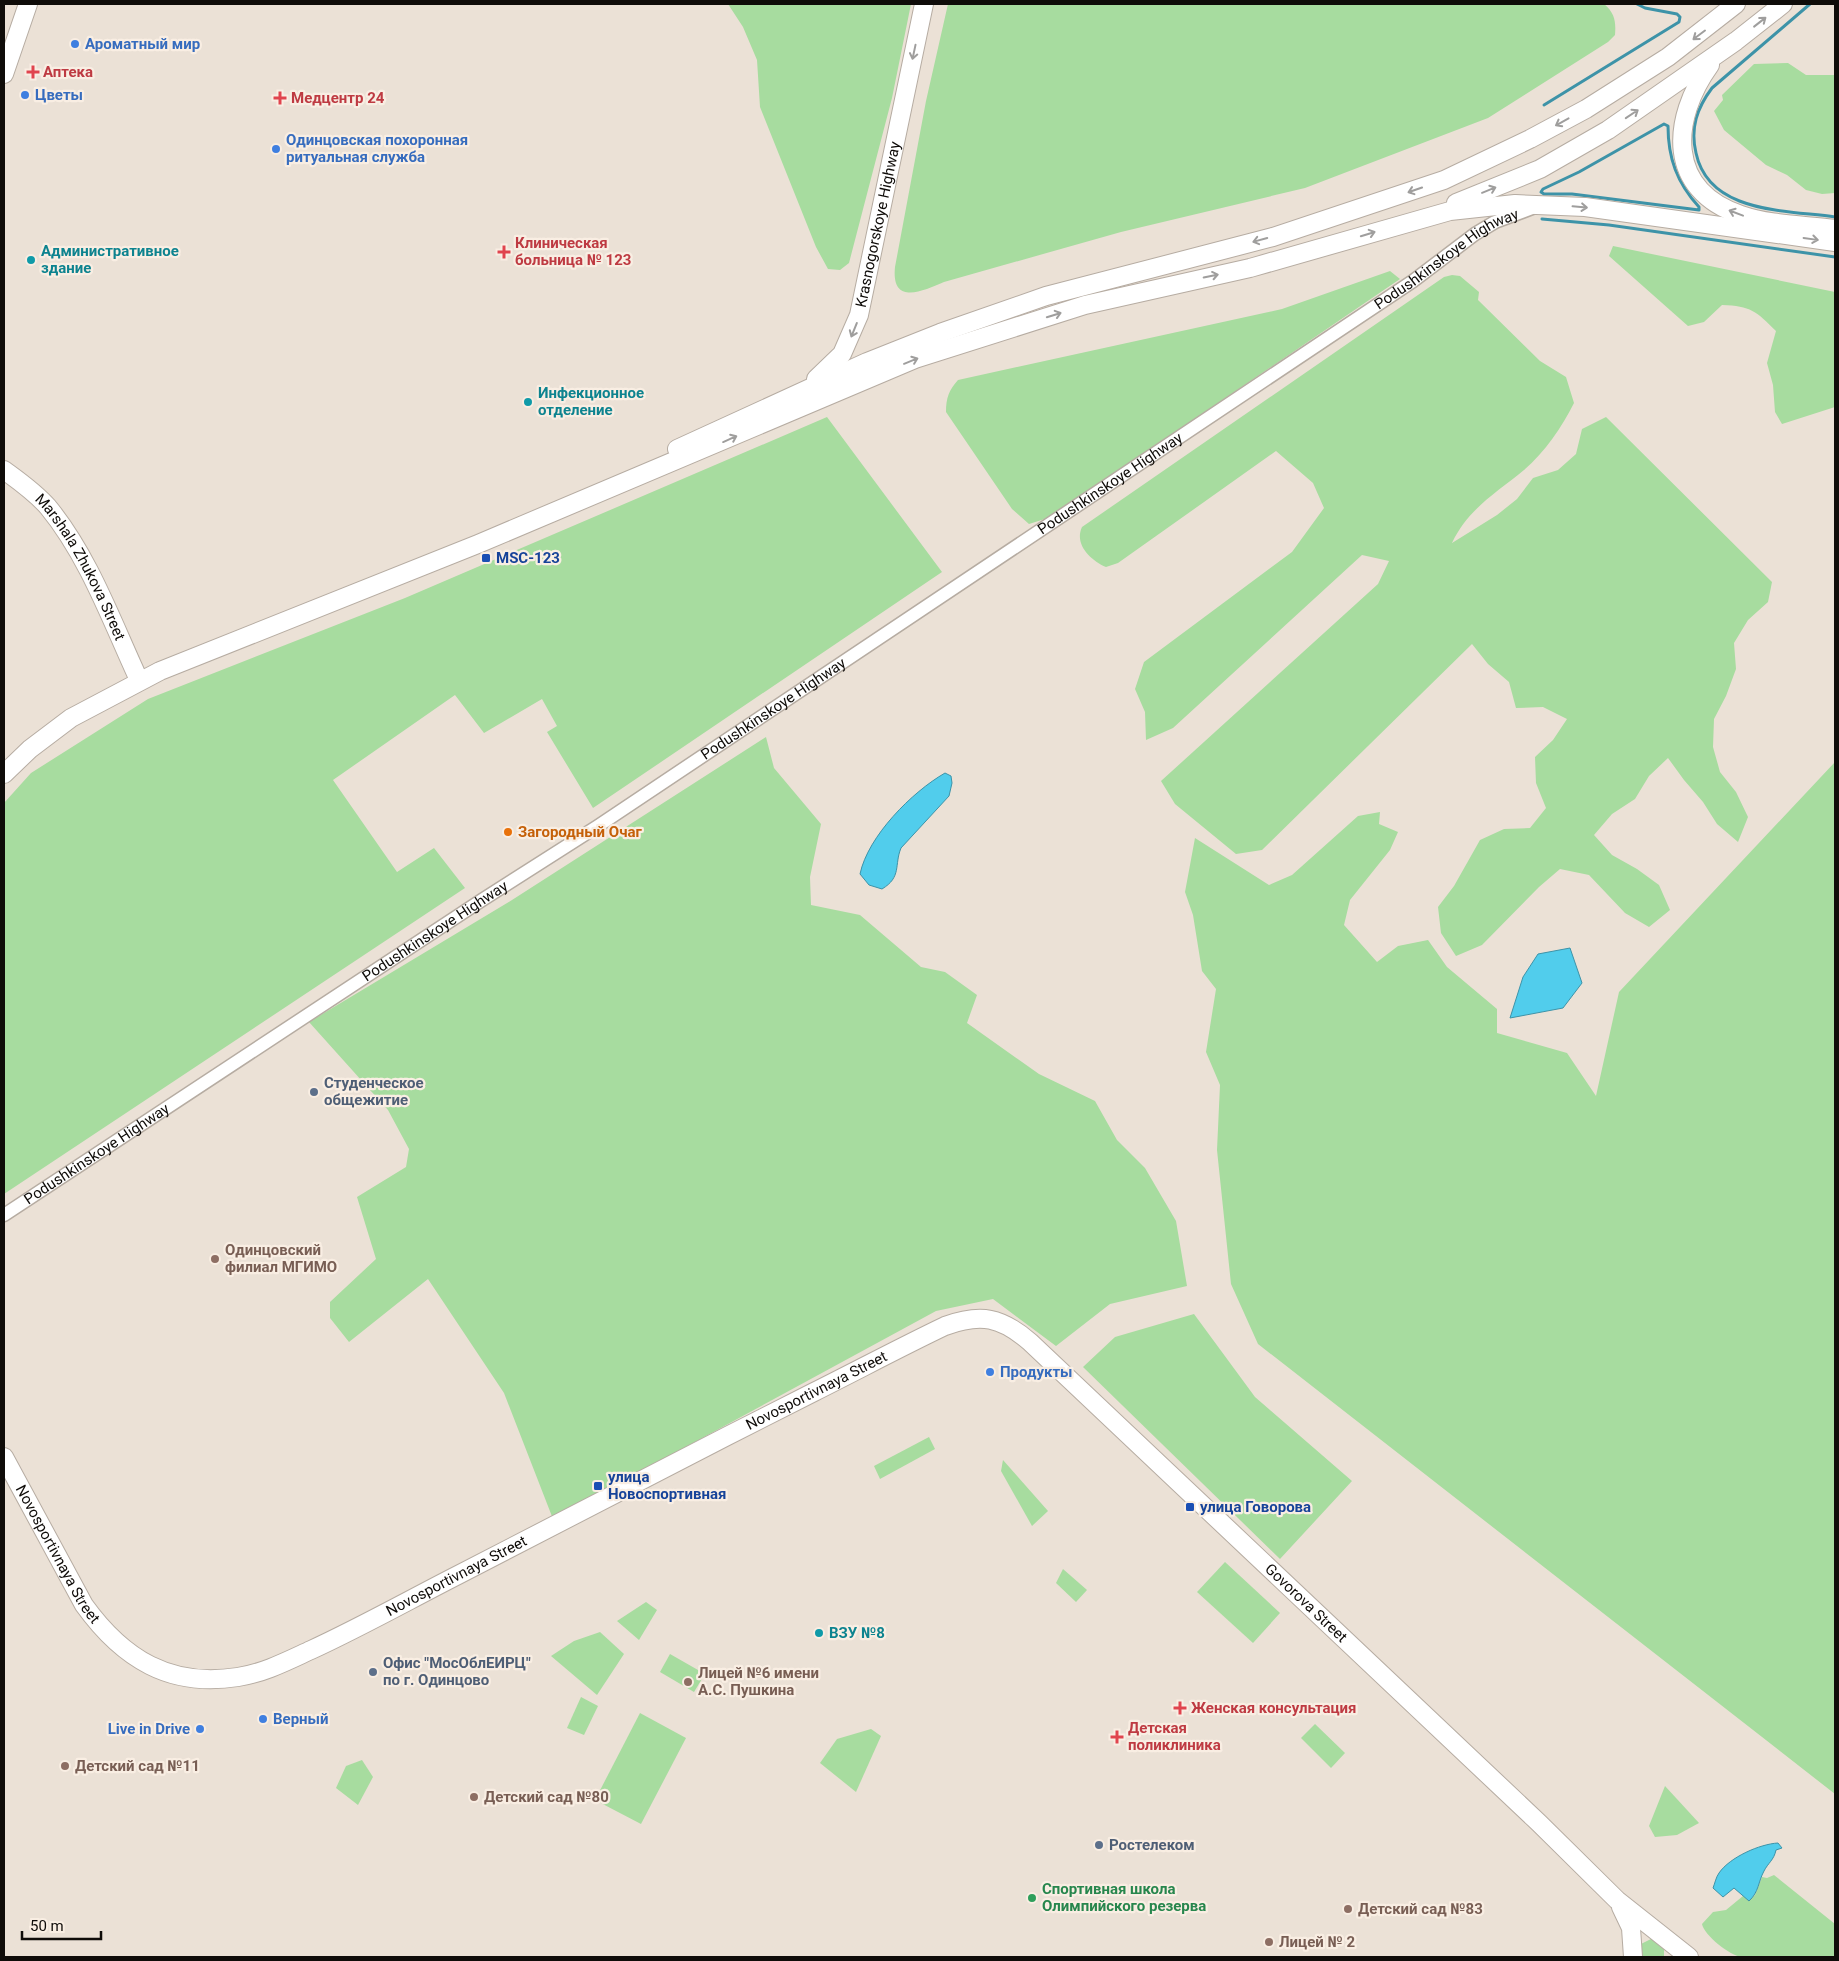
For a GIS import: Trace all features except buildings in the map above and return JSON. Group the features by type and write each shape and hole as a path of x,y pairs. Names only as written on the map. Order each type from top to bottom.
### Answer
{"main road":[{"path":"4,74 28,4"},
{"name":"Krasnogorskoye Highway","path":"771,405 810,384 831,367 846,347 857,324 924,4"},
{"path":"636,478 679,448 903,347 1046,296 1273,237 1444,180 1530,139 1600,100 1676,51 1736,4"},
{"path":"1783,4 1711,63 1696,86 1685,111 1681,130 1682,147 1686,164 1692,176 1708,197 1717,204 1742,215 1835,229"},
{"path":"1411,221 1540,169 1608,130 1736,41"},
{"path":"4,774 30,749 71,718 139,680 636,478 945,348 1085,305 1250,268 1411,221 1470,208 1543,204 1611,210 1835,242"},
{"name":"Marshala Zhukova Street","path":"4,470 30,489 47,506 68,534 88,570 139,680"},
{"name":"Novosportivnaya Street","path":"4,1457 84,1605 100,1627 118,1646 146,1664 177,1676 195,1679 237,1678 263,1672 348,1633 690,1454 938,1330 959,1321 986,1319"},
{"name":"Govorova Street","path":"986,1319 1014,1328 1030,1342 1546,1830 1617,1900 1689,1957"},
{"name":"Govorova Street","path":"1617,1900 1631,1928 1633,1954"},
{"name":"Govorova Street","path":"1633,1954 1639,1938 1645,1934 1662,1937"},
{"path":"1662,1937 1670,1950 1670,1957"}],"street":[{"name":"Podushkinskoye Highway","path":"4,1215 700,758 1413,281 1475,234 1494,222 1543,204"}],"green space":[{"path":"728,4 911,4 892,98 849,263 840,270 828,269 816,247 760,107 757,60 743,27"},
{"path":"948,4 1604,4 1613,14 1615,35 1608,42 1488,118 1305,188 1121,232 944,282 927,289 910,292 903,291 898,287 895,279 895,267 926,101"},
{"path":"1788,63 1806,75 1835,75 1835,193 1822,194 1806,190 1787,175 1766,165 1724,130 1714,111 1723,100 1722,95 1754,64"},
{"path":"1613,246 1835,292 1835,407 1782,424 1775,412 1773,385 1767,363 1776,331 1758,314 1747,308 1722,305 1704,322 1688,326 1609,256"},
{"path":"1390,271 1400,279 1051,517 1029,524 1012,509 946,412 949,394 958,380 1282,309"},
{"path":"1460,276 1479,292 1478,300 1540,361 1566,377 1574,403 1546,447 1524,470 1474,511 1452,543 1497,515 1517,499 1533,478 1558,470 1576,454 1582,429 1606,417 1772,582 1768,602 1748,620 1734,643 1736,669 1726,696 1714,719 1713,747 1720,772 1736,792 1748,817 1738,842 1717,824 1703,802 1668,758 1649,776 1635,799 1612,814 1594,835 1612,855 1637,869 1659,885 1670,910 1649,927 1625,913 1589,875 1560,869 1539,887 1482,945 1456,956 1441,933 1438,907 1454,886 1480,840 1504,829 1530,828 1546,808 1536,783 1535,757 1553,740 1567,719 1543,707 1516,708 1509,682 1488,664 1472,644 1262,850 1236,854 1175,804 1161,781 1378,584 1389,561 1362,555 1173,728 1146,740 1145,712 1135,689 1144,662 1292,552 1324,508 1313,483 1276,451 1118,563 1106,567 1100,564 1085,551 1080,539 1082,527 1444,277"},
{"path":"827,417 942,572 593,808 547,732 557,726 542,699 484,733 455,695 333,780 397,872 434,848 465,888 4,1194 4,803 31,773 148,699 405,598"},
{"path":"766,737 774,768 821,824 810,877 811,905 860,915 921,967 945,972 977,995 967,1023 1039,1074 1095,1101 1117,1140 1145,1168 1176,1221 1187,1286 1110,1304 1056,1346 993,1299 936,1311 553,1519 504,1393 428,1279 349,1342 330,1318 330,1302 376,1259 357,1197 406,1167 409,1149 388,1110 309,1022 512,900"},
{"path":"1835,762 1835,1794 1258,1344 1231,1284 1217,1150 1220,1085 1206,1052 1216,989 1202,971 1193,915 1185,892 1195,838 1269,885 1292,875 1358,816 1380,812 1379,824 1398,832 1390,850 1350,900 1344,925 1377,962 1398,946 1428,940 1447,967 1497,1009 1497,1033 1567,1053 1596,1096 1619,992"},
{"path":"1194,1314 1255,1397 1352,1481 1280,1559 1083,1367 1115,1337"},
{"path":"929,1437 935,1449 880,1479 874,1466"},
{"path":"1003,1460 1048,1511 1032,1526 1001,1471"},
{"path":"1225,1562 1280,1613 1253,1643 1197,1592"},
{"path":"1063,1569 1087,1590 1076,1602 1056,1583"},
{"path":"646,1602 657,1610 639,1640 617,1621"},
{"path":"600,1632 624,1654 597,1695 551,1656 574,1641"},
{"path":"670,1654 705,1674 694,1692 660,1672"},
{"path":"581,1697 598,1706 584,1735 567,1728"},
{"path":"640,1713 686,1738 641,1824 595,1800"},
{"path":"1315,1724 1345,1753 1331,1768 1301,1738"},
{"path":"871,1729 881,1736 856,1792 820,1763 837,1739"},
{"path":"362,1760 373,1777 358,1805 336,1788 346,1766"},
{"path":"1665,1786 1699,1823 1677,1835 1655,1837 1649,1826"},
{"path":"1774,1875 1835,1924 1835,1957 1777,1959 1742,1957 1731,1953 1707,1934 1702,1924 1713,1912 1726,1910 1743,1896 1749,1900 1755,1895 1762,1877 1767,1878"},
{"path":"1653,1938 1664,1946 1664,1957 1639,1957 1641,1944"}],"water":[{"path":"945,773 951,776 952,783 949,796 901,848 895,875 892,880 882,889 869,885 860,874 872,845 882,830 893,816 919,791"},
{"path":"1570,948 1582,983 1563,1008 1510,1018 1523,977 1538,954"},
{"path":"1778,1843 1782,1848 1776,1850 1764,1871 1755,1894 1749,1901 1734,1888 1723,1897 1713,1888 1719,1873 1730,1862 1746,1852"}],"waterway":[{"path":"1544,105 1679,22 1680,17 1677,14 1645,8 1637,4"},
{"path":"1810,4 1712,88 1702,103 1696,119 1694,144 1704,173 1716,188 1733,198 1773,210 1835,217"},
{"path":"1664,124 1668,126 1668,138 1675,170 1685,189 1699,207 1699,210 1572,194 1544,194 1541,192 1543,189 1579,172 1664,124"},
{"path":"1542,219 1609,225 1835,257"}],"place":[{"name":"Ароматный мир","path":"75,44"},
{"name":"Аптека","path":"33,72"},
{"name":"Цветы","path":"25,95"},
{"name":"Медцентр 24","path":"280,98"},
{"name":"Одинцовская похоронная ритуальная служба","path":"276,149"},
{"name":"Клиническая больница № 123","path":"504,252"},
{"name":"Административное здание","path":"31,260"},
{"name":"Инфекционное отделение","path":"528,402"},
{"name":"MSC-123","path":"486,558"},
{"name":"Загородный Очаг","path":"508,832"},
{"name":"Студенческое общежитие","path":"314,1092"},
{"name":"Одинцовский филиал МГИМО","path":"215,1259"},
{"name":"Продукты","path":"990,1372"},
{"name":"улица Новоспортивная","path":"598,1486"},
{"name":"улица Говорова","path":"1190,1507"},
{"name":"ВЗУ №8","path":"819,1633"},
{"name":"Офис \"МосОблЕИРЦ\" по г. Одинцово","path":"373,1672"},
{"name":"Лицей №6 имени А.С. Пушкина","path":"688,1682"},
{"name":"Женская консультация","path":"1180,1708"},
{"name":"Верный","path":"263,1719"},
{"name":"Live in Drive","path":"200,1729"},
{"name":"Детская поликлиника","path":"1117,1737"},
{"name":"Детский сад №11","path":"65,1766"},
{"name":"Детский сад №80","path":"474,1797"},
{"name":"Ростелеком","path":"1099,1845"},
{"name":"Спортивная школа Олимпийского резерва","path":"1032,1898"},
{"name":"Детский сад №83","path":"1348,1909"},
{"name":"Лицей № 2","path":"1269,1942"}]}
